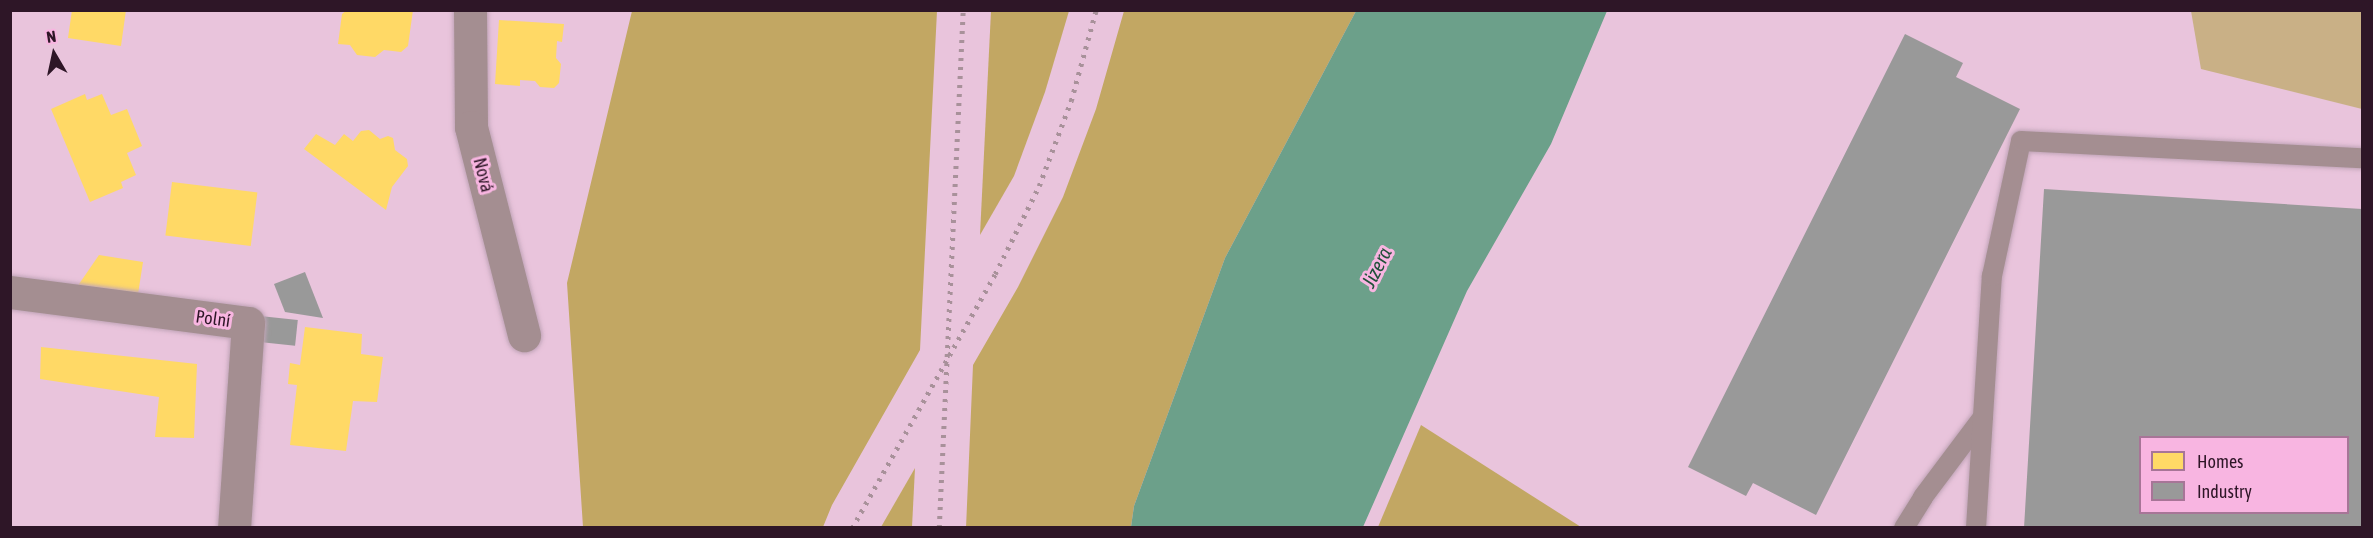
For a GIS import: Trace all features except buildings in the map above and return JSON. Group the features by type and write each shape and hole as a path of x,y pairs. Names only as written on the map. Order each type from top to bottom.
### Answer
{"street":[{"name":"Nová","path":"470,10 471,127 524,335"},
{"name":"Polní","path":"10,292 248,324 234,528"}],"lane":[{"path":"1976,528 1992,276 2021,141 2362,158"},
{"path":"1904,528 1923,497 1983,417"}],"shaded area":[{"path":"632,11 937,11 920,350 832,505 823,527 583,527 567,283"},
{"path":"991,11 1069,11 1045,92 1014,176 980,235"},
{"path":"1124,11 1356,11 1225,258 1134,506 1131,527 966,528 973,365 1018,287 1063,197 1096,109"},
{"path":"2191,11 2362,11 2362,109 2201,69"},
{"path":"1421,425 1581,527 1378,527"},
{"path":"915,468 912,527 881,527"}],"water":[{"name":"Jizera","path":"1356,11 1607,11 1551,144 1467,291 1363,527 1131,527 1134,506 1225,258"}],"railway":[{"path":"939,528 963,10"},
{"path":"852,528 995,274 1039,186 1071,101 1096,10"}]}
